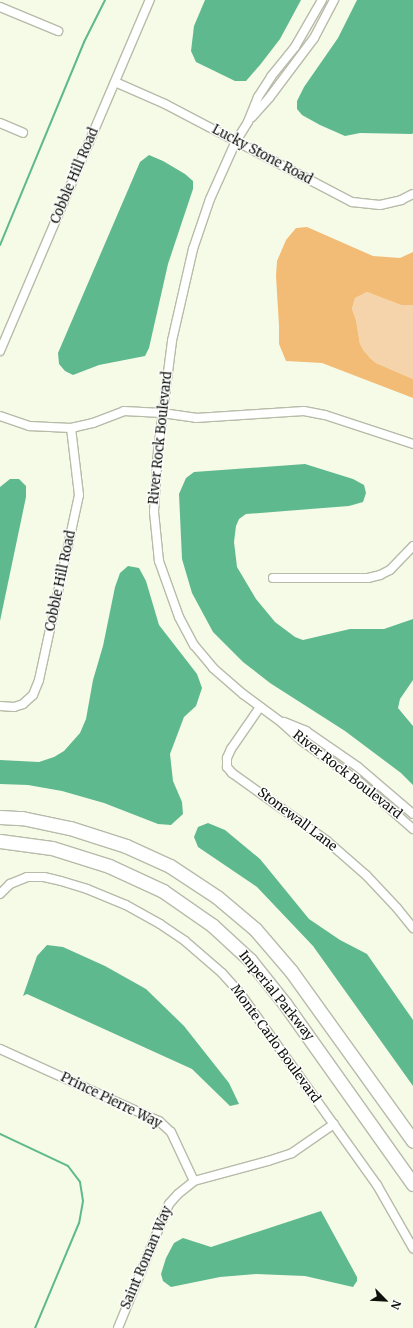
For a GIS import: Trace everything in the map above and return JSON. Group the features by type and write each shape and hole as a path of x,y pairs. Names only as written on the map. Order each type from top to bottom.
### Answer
{"main road":[{"name":"Imperial Parkway","path":"0,817 22,818 70,828 126,846 170,866 217,897 255,929 291,971 413,1142"},
{"name":"Imperial Parkway","path":"0,841 52,848 109,866 163,891 212,925 250,960 285,1004 413,1184"}],"street":[{"name":"Cobble Hill Road","path":"0,351 150,0"},
{"name":"River Rock Boulevard","path":"248,122 258,98 271,77 295,47 322,0"},
{"name":"River Rock Boulevard","path":"334,0 314,38 269,98 248,122 236,141 210,199 193,249 172,341 162,413 154,512 159,561 179,617 194,645 213,668 260,707 281,722 302,741 362,784 413,829"},
{"path":"0,7 58,31"},
{"name":"Lucky Stone Road","path":"115,82 165,104 352,202 380,205 401,200 413,194"},
{"path":"0,123 23,133"},
{"path":"0,416 29,426 71,428 93,423 124,411 162,413 196,418 304,411 325,415 413,444"},
{"name":"Cobble Hill Road","path":"0,706 14,707 22,704 33,695 39,680 79,495 71,428"},
{"path":"273,578 374,576 390,570 413,546"},
{"name":"Stonewall Lane","path":"260,707 231,749 227,758 227,767 232,773 327,841 366,874 413,928"},
{"name":"River Rock Boulevard","path":"281,722 306,731 352,763 413,814"},
{"name":"Monte Carlo Boulevard","path":"0,894 10,884 26,877 44,877 87,889 126,905 175,934 216,968 240,993 334,1124 381,1191 413,1248"},
{"name":"Prince Pierre Way","path":"0,1049 159,1121 171,1132 194,1182"},
{"name":"Saint Roman Way","path":"118,1328 169,1204 178,1194 194,1182 268,1161 292,1152 334,1124"}],"shaded area":[{"path":"205,0 301,0 280,39 260,65 246,81 235,81 196,62 191,51 194,26"},
{"path":"357,0 413,0 412,134 360,133 345,136 302,115 297,109 297,101 304,87 338,38"},
{"path":"149,155 163,161 185,174 193,181 193,189 168,264 149,348 145,356 99,365 73,375 65,371 59,364 58,353 140,162"},
{"path":"307,227 373,256 400,258 413,252 413,305 401,305 367,292 355,298 352,309 356,320 360,344 364,351 376,363 413,379 413,398 322,363 286,361 279,344 276,276 277,261 286,240 296,228"},
{"path":"367,292 401,305 413,305 413,379 376,363 364,351 360,344 356,320 352,309 355,298"},
{"path":"305,464 353,479 364,485 366,493 363,502 349,506 246,514 239,519 236,526 234,542 237,567 256,599 275,622 295,637 303,640 350,629 384,629 413,619 413,680 400,699 398,708 413,726 413,785 401,773 345,731 270,683 243,662 213,632 192,593 182,559 179,494 186,478 194,472"},
{"path":"10,479 19,479 26,486 26,497 0,621 0,487"},
{"path":"128,566 139,568 146,581 159,625 197,674 202,688 196,706 184,717 170,754 173,781 182,802 183,814 171,825 158,824 104,803 62,791 28,785 0,784 0,760 39,762 54,757 64,751 80,733 86,719 93,680 103,646 115,587 120,573"},
{"path":"208,823 225,830 260,859 309,919 340,940 367,954 413,1020 413,1086 313,946 257,887 198,847 194,837 198,827"},
{"path":"47,945 63,947 105,966 146,989 184,1026 229,1083 239,1104 230,1106 192,1069 27,994 23,996 37,956"},
{"path":"321,1211 357,1277 357,1281 353,1287 305,1276 256,1274 220,1277 171,1287 163,1281 161,1274 166,1258 174,1243 183,1238 211,1247"}],"waterway":[{"path":"0,245 84,42 105,0"},
{"path":"0,1134 68,1166 80,1182 83,1201 79,1223 35,1328"}]}
